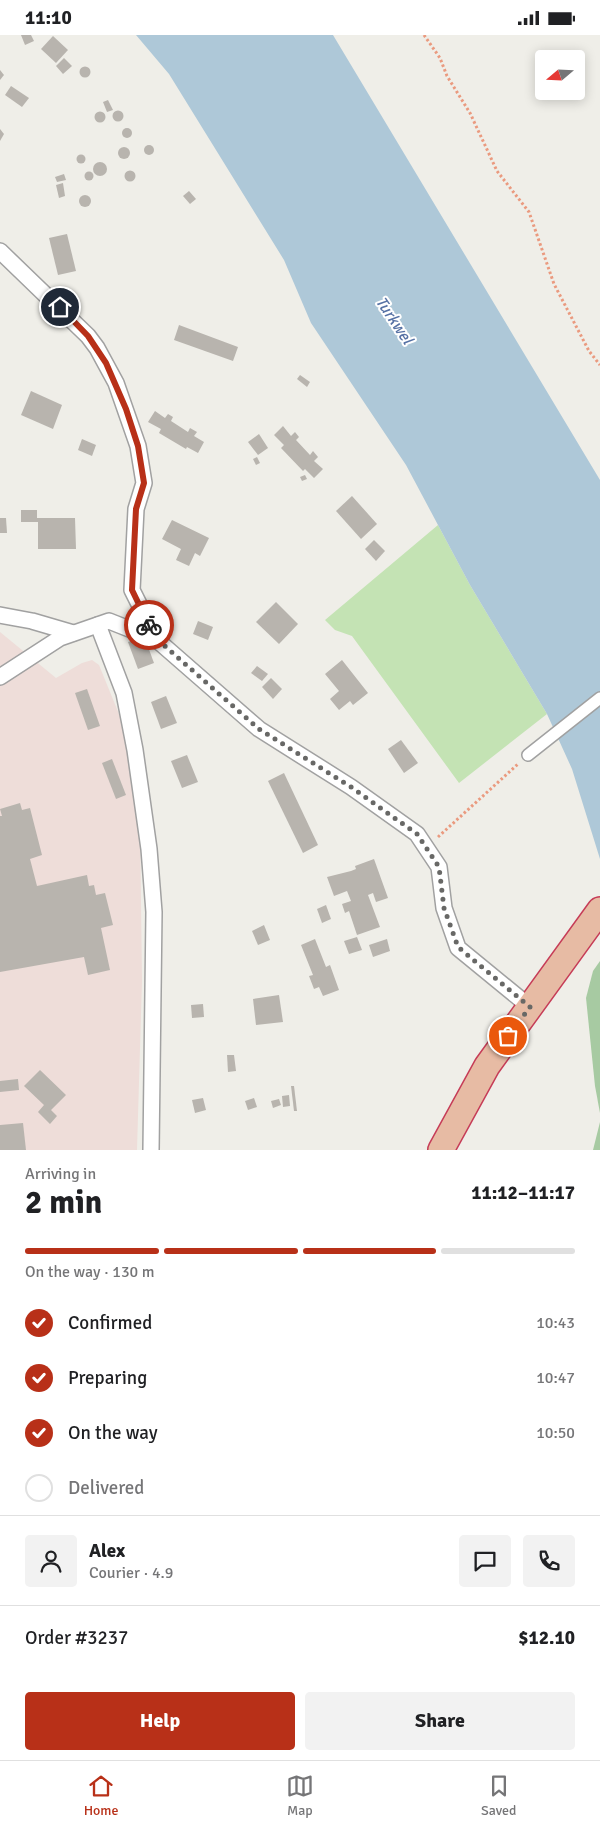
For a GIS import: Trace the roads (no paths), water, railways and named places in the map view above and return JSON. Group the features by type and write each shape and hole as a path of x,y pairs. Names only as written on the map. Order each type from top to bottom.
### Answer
{"highway":[{"path":"441,1150 487,1066 600,910"}],"street":[{"path":"0,251 48,295 88,336 97,348 116,383 138,446 144,483 136,509 132,590 158,640"},
{"path":"0,615 32,621 73,633"},
{"path":"0,677 60,638 109,621 158,640 259,729 417,834 439,867 444,908 458,947 530,1007"},
{"path":"98,625 124,693 135,750 149,849 154,911 151,1150"},
{"path":"528,755 600,698"}],"water":[{"name":"Turkwel","path":"136,35 333,35 600,480 600,859 572,769 547,714 470,585 406,465 311,323 284,260 169,74"}]}
